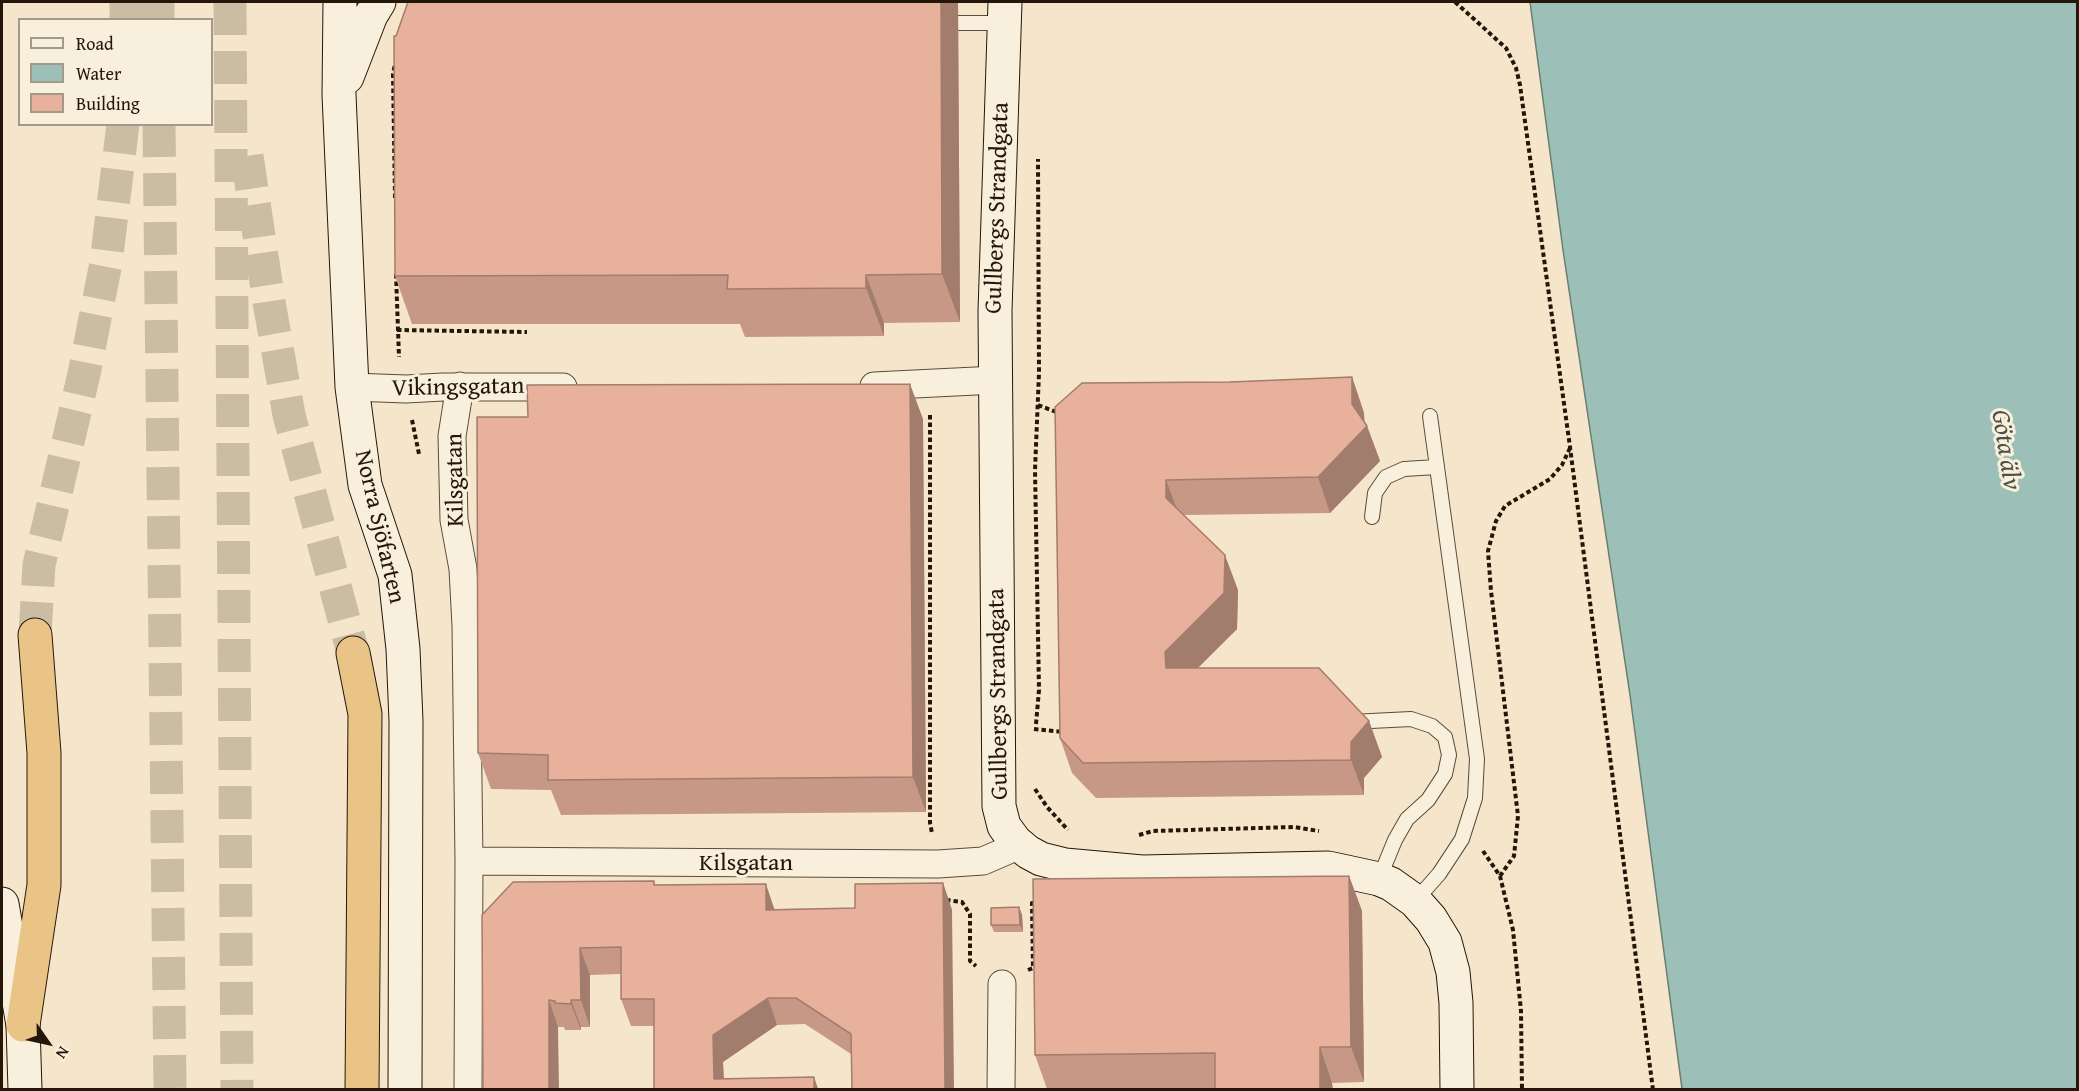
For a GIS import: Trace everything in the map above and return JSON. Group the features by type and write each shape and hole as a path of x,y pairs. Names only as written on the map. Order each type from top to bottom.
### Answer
{"highway":[{"path":"23,1025 44,885 44,753 35,635"},
{"path":"353,652 365,714 362,1089"}],"street":[{"name":"Norra Sjöfarten","path":"340,2 339,95 352,387 365,485 395,575 403,649 406,721 405,1089"},
{"path":"339,95 371,15 379,2"},
{"name":"Gullbergs Strandgata","path":"1004,12 995,311 999,806 1004,826 1028,852 1041,859 1065,865 1142,872 1328,868 1379,879 1391,884 1415,901 1431,919 1445,942 1453,972 1456,1003 1457,1089"},
{"path":"850,386 996,380"},
{"name":"Vikingsgatan","path":"352,387 406,390 460,386 583,387"},
{"name":"Kilsgatan","path":"460,386 452,436 454,520 463,569 466,626 469,861 468,1089"},
{"name":"Kilsgatan","path":"469,861 938,864 983,861 1020,845"},
{"path":"2,904 23,1025 25,1089"},
{"path":"1001,1089 1002,984"}],"lane":[{"path":"958,23 1004,12"},
{"path":"1415,901 1439,874 1462,839 1475,798 1477,759 1430,416"},
{"path":"1372,517 1375,493 1386,477 1404,469 1437,467"},
{"path":"1349,722 1411,719 1432,726 1445,737 1449,755 1445,774 1428,800 1407,819 1395,840 1379,879"}],"path":[{"path":"1455,2 1506,48 1516,68 1570,447 1653,1089"},
{"path":"395,63 393,74 395,202"},
{"path":"1032,740 1039,690 1035,470 1038,405 1038,150"},
{"path":"396,272 398,354 418,451 431,448 453,450"},
{"path":"397,330 526,332"},
{"path":"1038,405 1064,415"},
{"path":"922,413 930,415 930,824 944,900 962,902 970,914 970,961 1002,984 1033,968 1032,903 1042,902"},
{"path":"1500,876 1514,856 1518,816 1488,551 1496,521 1505,506 1550,478 1562,465 1570,447"},
{"path":"1034,729 1068,732"},
{"path":"1032,779 1047,807 1068,830 1074,832"},
{"path":"1131,838 1153,831 1294,827 1326,832"},
{"path":"1462,839 1480,846 1500,876 1514,942 1521,1011 1522,1089"}],"water":[{"name":"Göta älv","path":"1530,2 2077,2 2077,1089 1682,1089 1630,695 1563,250"}],"building":[{"path":"408,2 941,2 942,274 866,275 866,288 727,289 728,275 395,276 394,36 396,36"},
{"path":"1352,377 1352,404 1367,426 1318,477 1166,480 1166,498 1225,555 1224,593 1165,652 1166,668 1319,668 1369,721 1351,742 1351,760 1083,763 1060,738 1055,407 1082,383 1230,382"},
{"path":"910,384 913,777 548,780 548,755 478,753 477,417 528,417 527,385"},
{"path":"1349,876 1351,1047 1320,1047 1320,1089 1215,1089 1215,1053 1035,1055 1033,879"},
{"path":"654,881 654,885 766,884 766,910 855,908 855,884 943,883 945,1089 852,1089 851,1034 796,998 768,998 713,1035 714,1079 814,1077 814,1089 654,1089 654,999 621,999 621,947 580,948 581,1000 571,1000 571,1004 555,1003 549,1000 549,1089 483,1089 482,915 513,882"},
{"path":"1019,907 1020,925 991,925 991,908"}],"tunnel":[{"path":"126,2 126,18"},
{"path":"158,2 158,18"},
{"path":"230,2 237,1090"},
{"path":"35,635 39,565 84,374 106,263 123,126"},
{"path":"159,126 170,1090"},
{"path":"247,156 289,415 353,653"}]}
